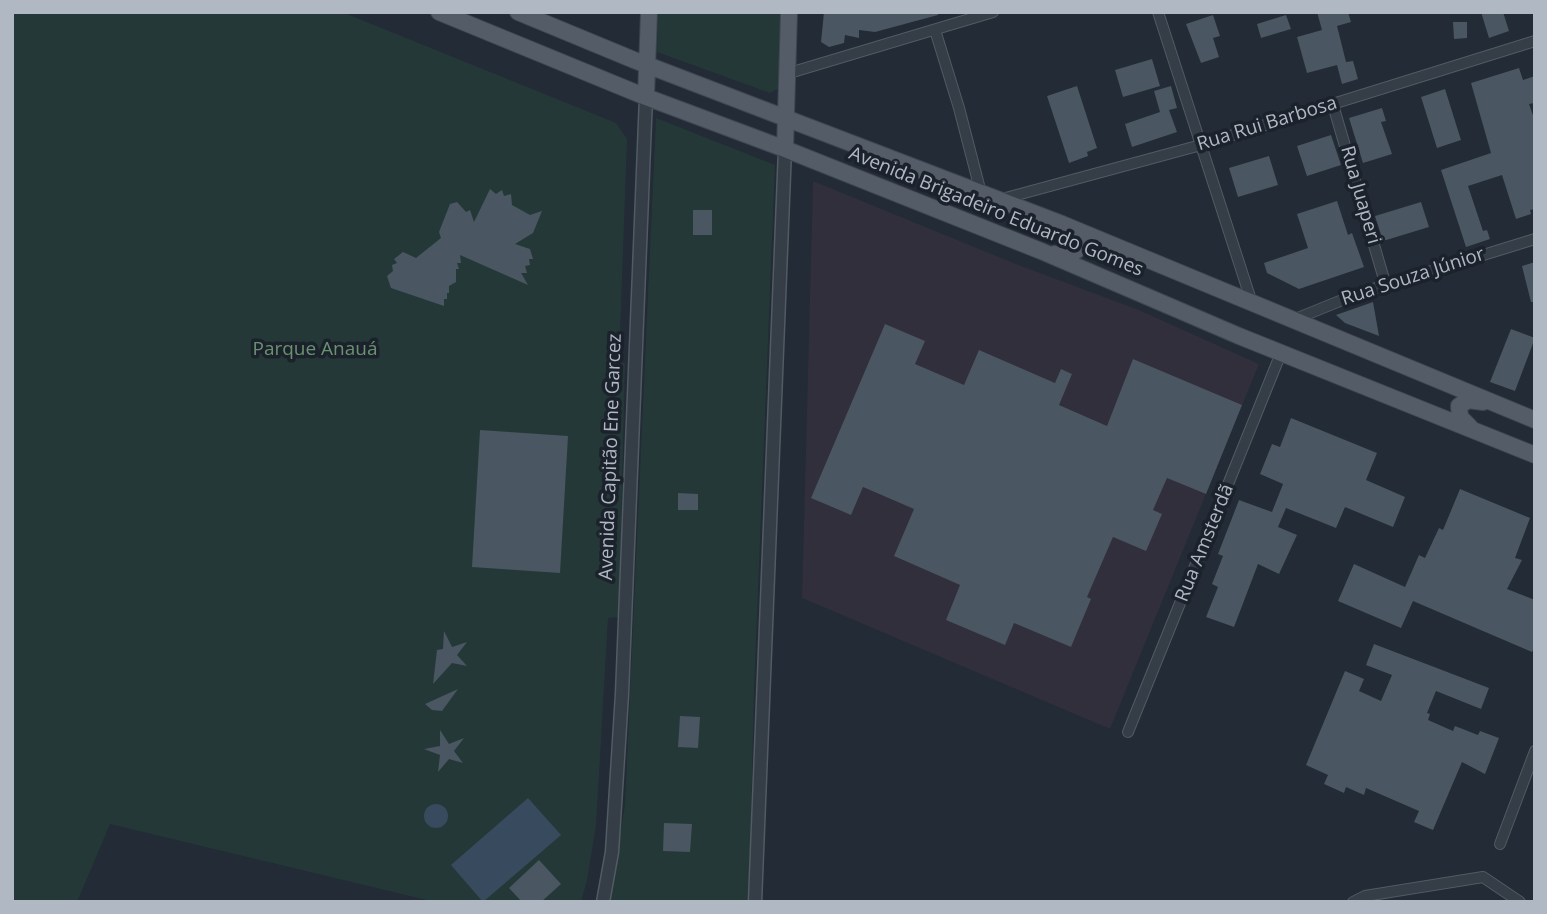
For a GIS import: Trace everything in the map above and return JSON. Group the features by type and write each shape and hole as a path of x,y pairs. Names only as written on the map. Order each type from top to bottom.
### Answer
{"main road":[{"name":"Avenida Brigadeiro Eduardo Gomes","path":"439,12 646,97 1041,251 1281,353 1535,456"},
{"name":"Avenida Brigadeiro Eduardo Gomes","path":"518,12 647,65 1062,224 1535,420"},
{"name":"Avenida Capitão Ene Garcez","path":"646,97 649,12"},
{"path":"785,149 789,12"},
{"path":"1041,251 1068,256 1077,250 1078,238 1062,224"},
{"path":"1100,277 1082,262 1081,252 1091,244 1112,246"},
{"path":"1472,429 1460,417 1459,406 1468,400 1492,403"}],"street":[{"path":"786,74 993,12"},
{"path":"1158,12 1252,303"},
{"path":"935,30 981,193"},
{"name":"Rua Rui Barbosa","path":"998,200 1201,145 1535,41"},
{"name":"Avenida Capitão Ene Garcez","path":"603,902 612,852 622,694 646,97"},
{"name":"Rua Juaperi","path":"1333,105 1386,286"},
{"path":"755,902 785,149"},
{"name":"Rua Souza Júnior","path":"1293,320 1326,305 1535,239"},
{"name":"Rua Amsterdã","path":"1128,732 1281,353"},
{"path":"1500,844 1535,751"},
{"path":"1353,902 1365,896 1483,877 1520,902"},
{"path":"1503,892 1511,902"}],"shaded area":[{"path":"813,181 1016,264 1139,310 1259,364 1110,729 802,598"}],"green space":[{"name":"Parque Anauá","path":"12,12 342,12 616,123 627,139 619,362 625,363 619,617 608,618 596,825 581,902 435,902 110,824 77,902 12,902"},
{"path":"658,12 782,12 779,88 770,93 657,52"},
{"path":"656,118 775,165 754,691 749,902 609,902 625,805"}],"water":[{"path":"528,798 561,835 483,902 451,865"},
{"path":"436,804 444,808 448,816 444,824 436,828 428,824 424,816 428,808"}],"building":[{"path":"824,12 938,12 938,15 875,32 859,30 859,38 845,35 844,43 829,47 821,42"},
{"path":"1317,12 1348,12 1351,22 1337,26 1346,62 1353,61 1358,79 1342,84 1337,65 1307,73 1297,37 1322,30"},
{"path":"1481,12 1503,12 1509,31 1489,38"},
{"path":"1213,15 1220,36 1213,38 1219,57 1201,63 1186,24"},
{"path":"1286,15 1291,29 1261,38 1257,24"},
{"path":"1453,22 1467,22 1467,38 1454,39"},
{"path":"1152,59 1160,86 1123,97 1115,70"},
{"path":"1519,68 1523,80 1535,76 1535,103 1529,104 1535,121 1535,209 1530,210 1531,214 1516,219 1502,175 1468,186 1483,231 1487,230 1490,239 1466,247 1441,170 1491,153 1471,83"},
{"path":"1077,86 1097,148 1087,152 1088,156 1069,163 1047,96"},
{"path":"1171,86 1177,108 1169,110 1177,132 1132,147 1125,124 1160,112 1154,91"},
{"path":"1445,89 1461,140 1437,148 1421,97"},
{"path":"1382,108 1386,121 1381,122 1392,154 1363,163 1349,118"},
{"path":"1331,135 1341,165 1307,176 1297,146"},
{"path":"1269,156 1278,185 1238,197 1229,168"},
{"path":"490,189 496,194 502,190 504,196 511,194 512,205 530,215 542,211 533,233 515,244 530,249 533,259 529,259 530,265 525,266 527,273 521,273 528,285 460,255 461,263 457,263 459,269 456,269 456,282 449,286 444,306 391,288 387,276 393,271 392,265 397,263 394,259 403,252 416,258 441,238 439,232 450,204 457,202 466,212 470,210 474,222"},
{"path":"1337,201 1348,235 1352,233 1364,267 1299,289 1267,273 1264,263 1308,248 1297,214"},
{"path":"1421,202 1429,227 1383,241 1375,216"},
{"path":"693,210 712,210 712,235 693,235"},
{"path":"1535,262 1535,302 1531,302 1522,266"},
{"path":"1373,302 1379,336 1345,323 1336,315"},
{"path":"885,324 925,341 915,364 964,385 979,350 1055,383 1061,369 1072,374 1059,405 1107,426 1133,359 1242,405 1206,494 1167,478 1153,510 1162,514 1146,551 1113,537 1087,597 1091,599 1071,647 1014,623 1005,645 946,620 960,585 894,556 914,509 863,487 851,515 811,498"},
{"path":"1511,329 1535,338 1515,391 1490,382"},
{"path":"1291,418 1377,453 1366,480 1405,497 1393,527 1345,507 1336,528 1286,508 1278,527 1297,535 1279,574 1258,564 1234,627 1206,617 1218,587 1212,584 1223,556 1218,554 1239,500 1272,512 1283,484 1260,474 1272,444 1280,447"},
{"path":"480,430 568,436 560,573 472,567"},
{"path":"1460,489 1530,518 1515,558 1522,560 1507,589 1535,600 1535,646 1532,652 1413,601 1401,628 1338,601 1354,564 1405,587 1419,555 1425,558 1439,528 1443,530"},
{"path":"678,493 698,494 698,510 678,510"},
{"path":"444,631 452,647 467,642 457,655 467,666 452,663 433,684 437,650 443,649"},
{"path":"1374,644 1489,688 1481,709 1436,691 1427,713 1430,714 1428,720 1453,731 1455,726 1478,735 1480,731 1499,738 1485,774 1462,762 1433,830 1414,822 1419,811 1366,788 1364,795 1346,787 1344,793 1324,784 1328,775 1306,765 1345,671 1364,679 1359,691 1381,701 1392,675 1366,665"},
{"path":"458,689 442,711 432,710 425,704"},
{"path":"680,716 700,717 698,748 678,747"},
{"path":"440,730 449,744 464,738 454,751 463,763 449,759 438,772 440,755 424,749 440,746"},
{"path":"664,823 692,824 690,852 663,851"},
{"path":"539,860 561,884 541,902 522,902 509,888"}]}
